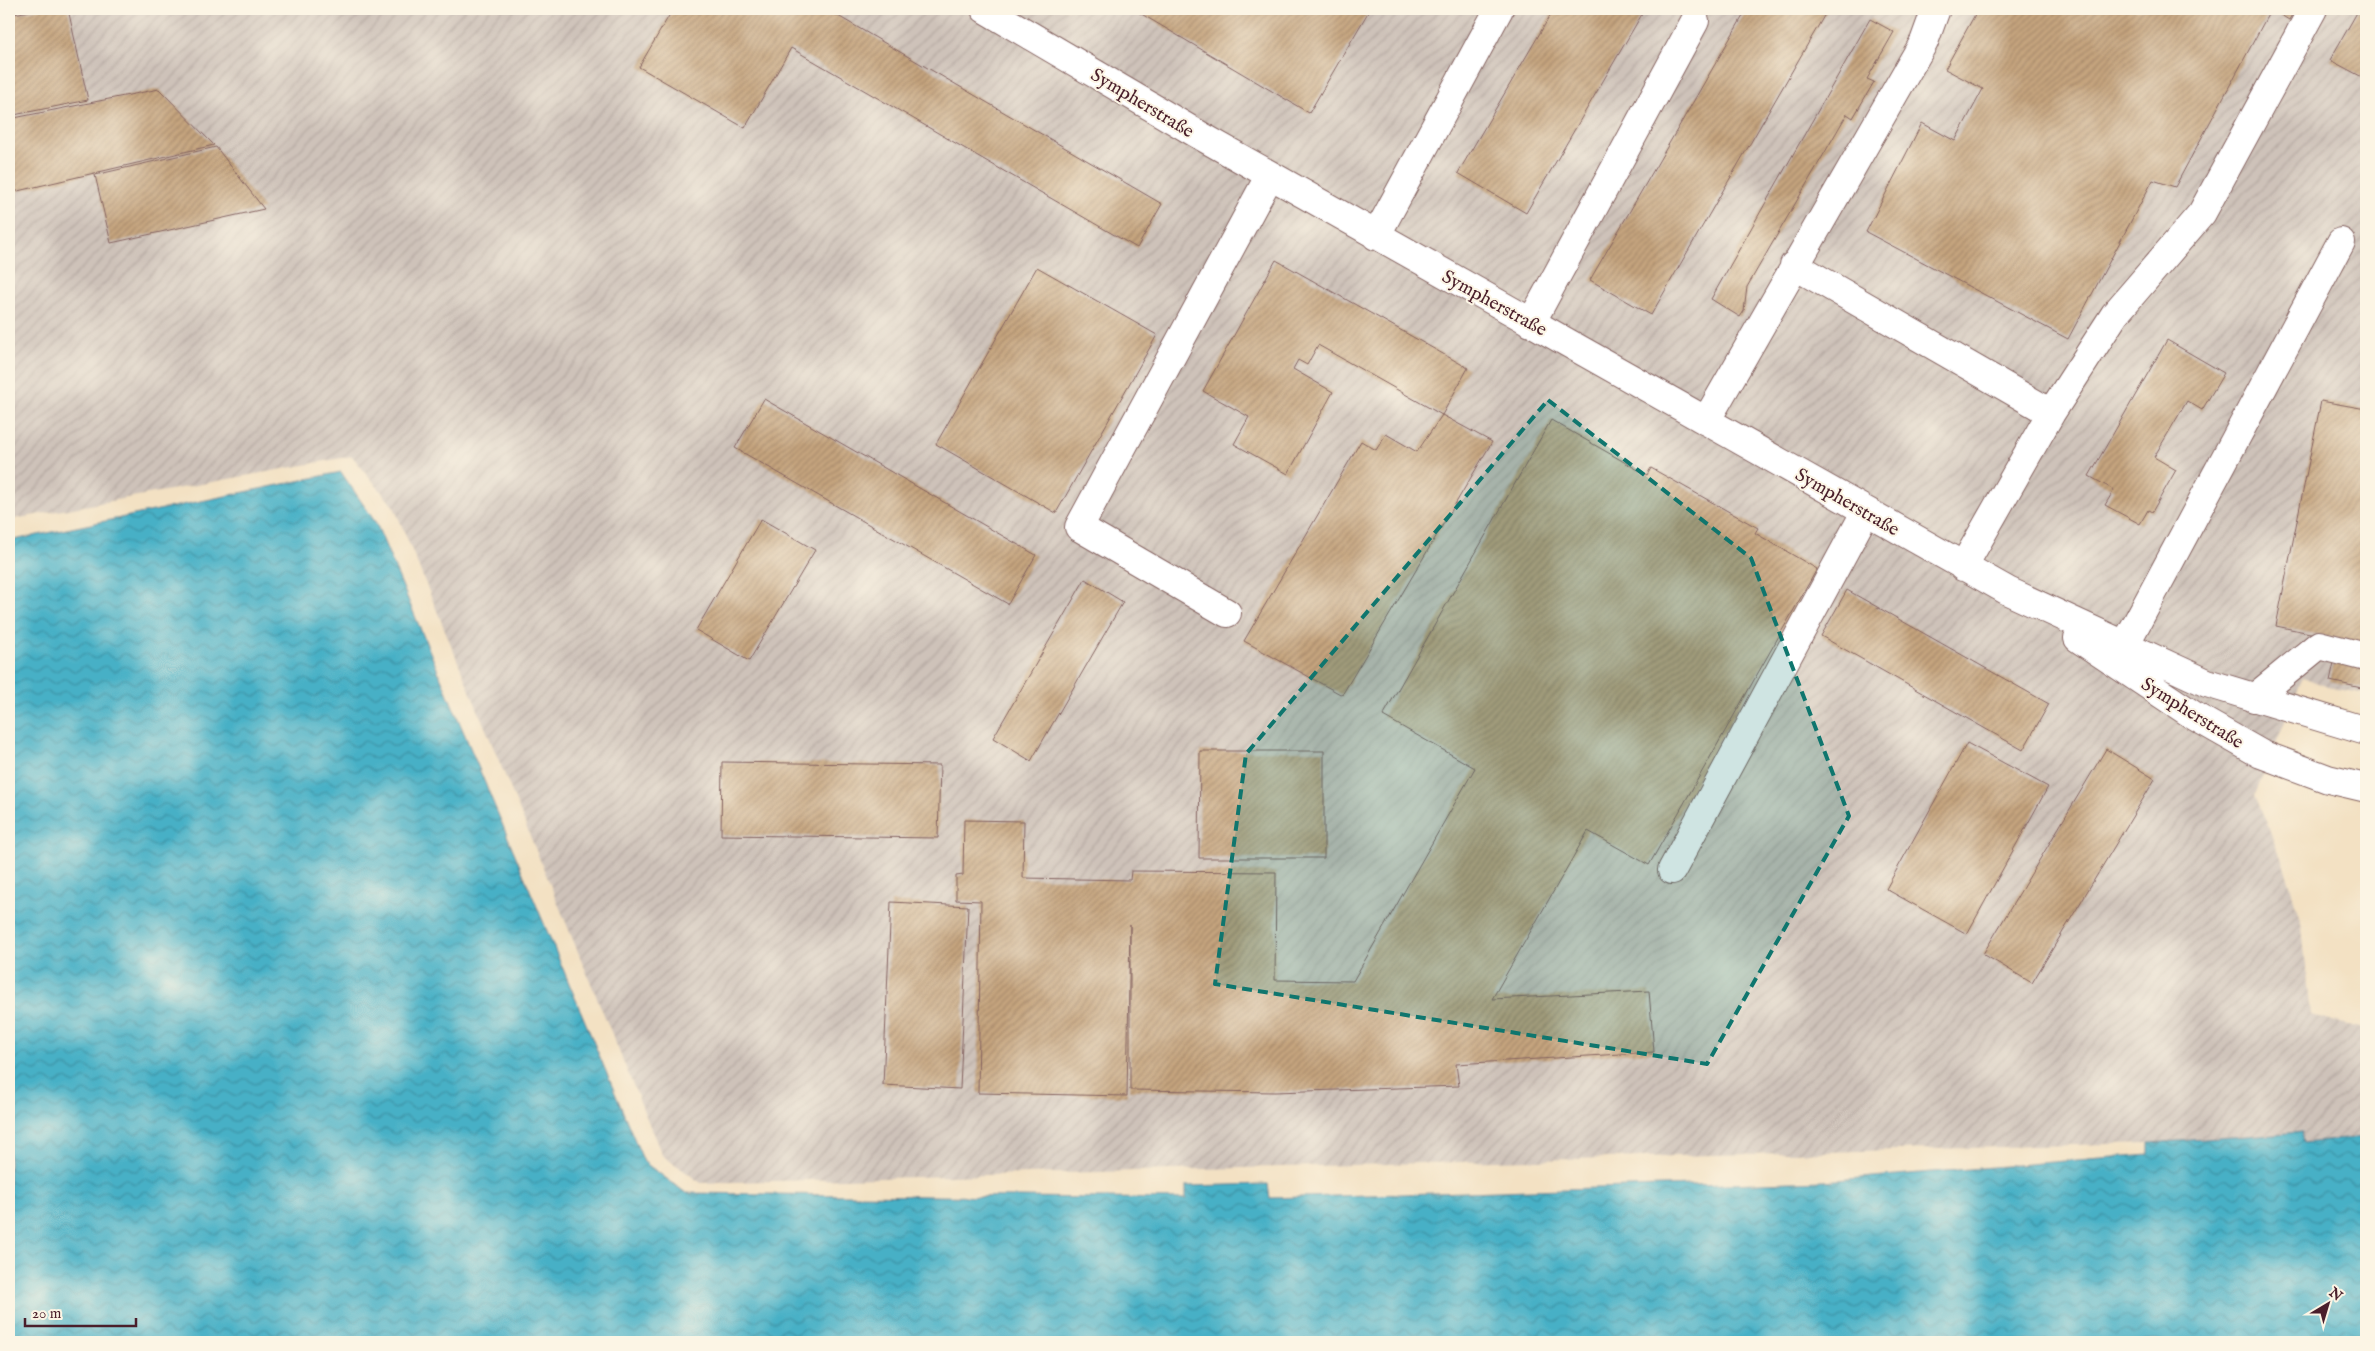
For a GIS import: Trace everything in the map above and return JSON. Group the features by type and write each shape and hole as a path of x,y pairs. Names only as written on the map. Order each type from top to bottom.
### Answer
{"street":[{"name":"Sympherstraße","path":"985,9 1270,176 2008,591 2207,683 2366,731"},
{"path":"1376,236 1499,9"},
{"path":"1706,421 1924,42 1936,9"},
{"path":"1963,566 2051,413 2115,314 2202,213 2313,9"},
{"path":"1531,323 1695,21"},
{"path":"1227,613 1079,527 1270,176"},
{"path":"2125,645 2341,242"},
{"path":"1794,266 2051,413"},
{"path":"1672,870 1866,511"},
{"name":"Sympherstraße","path":"2008,591 2196,717 2261,754 2328,778 2366,788"},
{"path":"2254,698 2319,645 2366,657"}],"highlighted area":[{"path":"1548,400 1751,558 1849,816 1707,1064 1215,984 1246,754"}],"shaded area":[{"path":"9,9 2366,9 2366,694 2328,687 2303,677 2255,795 2284,865 2302,927 2311,1015 2366,1030 2366,1137 2303,1143 2302,1132 2149,1143 701,1183 662,1155 394,507 352,456 9,520"}],"water":[{"path":"341,472 376,523 644,1162 686,1193 1186,1199 1186,1186 1268,1184 1270,1198 1824,1181 2149,1154 2149,1143 2302,1132 2304,1143 2366,1137 2366,1342 9,1342 9,541"}],"building":[{"path":"39,9 68,9 88,100 9,116 9,15"},
{"path":"673,9 826,9 1162,204 1137,248 791,48 745,128 639,67"},
{"path":"1133,9 1370,9 1309,113"},
{"path":"1554,9 1645,9 1526,213 1458,173"},
{"path":"1747,9 1828,9 1651,315 1590,280"},
{"path":"1978,9 2271,9 2175,187 2153,180 2068,339 1866,232 1922,123 1955,141 1983,89 1945,69"},
{"path":"2271,9 2295,9 2289,20"},
{"path":"2359,9 2366,12 2366,79 2330,60"},
{"path":"1870,19 1894,32 1867,79 1874,82 1853,118 1847,114 1747,287 1744,311 1740,317 1711,299"},
{"path":"159,89 214,145 9,193 9,119"},
{"path":"216,147 264,209 111,243 95,175"},
{"path":"1276,260 1468,368 1442,415 1318,345 1307,365 1298,360 1293,369 1333,392 1288,474 1234,444 1249,417 1203,391"},
{"path":"1037,267 1157,335 1056,513 936,444"},
{"path":"2167,340 2224,373 2202,410 2187,401 2154,457 2176,470 2152,512 2148,510 2140,524 2105,505 2114,490 2089,476"},
{"path":"764,399 1036,555 1008,604 735,448"},
{"path":"2321,401 2366,409 2366,689 2330,681 2339,639 2276,626"},
{"path":"1442,415 1492,442 1342,695 1244,641 1361,441 1376,450 1386,434 1417,452"},
{"path":"1551,420 1647,475 1651,468 1758,528 1755,533 1817,569 1649,865 1588,831 1492,999 1649,991 1654,1052 1456,1064 1459,1086 1275,1092 1130,1090 1130,925 1127,1096 978,1093 981,901 956,900 956,876 963,875 964,820 1024,821 1023,878 1130,880 1131,871 1276,872 1275,980 1353,981 1475,768 1383,716"},
{"path":"761,519 815,550 749,661 696,630"},
{"path":"1085,579 1123,602 1031,761 993,738"},
{"path":"1847,590 2049,704 2023,750 1821,636"},
{"path":"1967,743 2048,787 1967,934 1886,889"},
{"path":"2106,749 2155,779 2032,983 1983,954"},
{"path":"1200,751 1324,751 1324,858 1199,858"},
{"path":"722,762 940,765 938,838 721,835"},
{"path":"891,902 968,906 960,1089 883,1085"}]}
